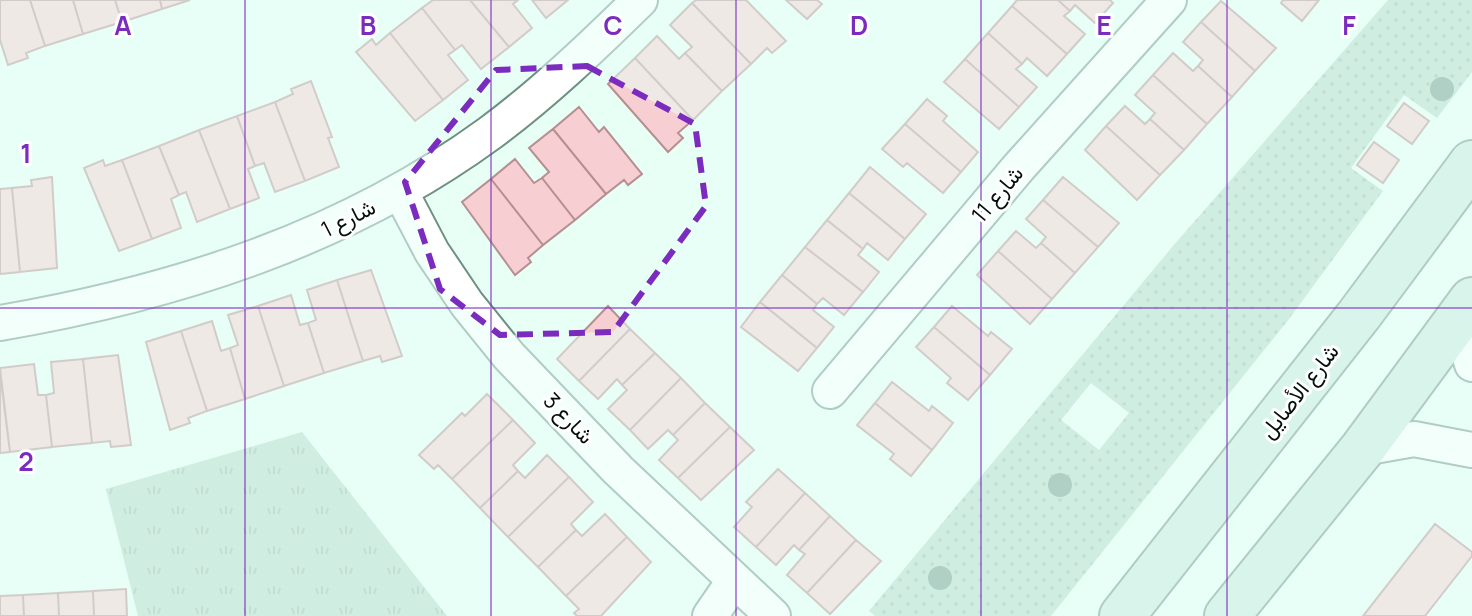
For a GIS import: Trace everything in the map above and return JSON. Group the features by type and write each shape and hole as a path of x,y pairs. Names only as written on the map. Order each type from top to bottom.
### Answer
{"main road":[{"name":"شارع الأصايل","path":"1122,616 1359,315 1472,163"},
{"path":"1227,616 1363,448 1465,310"}],"street":[{"name":"شارع 1","path":"0,323 127,298 222,271 313,235 400,191 501,124 571,67 640,0"},
{"name":"شارع 11","path":"830,391 1019,167 1169,0"},
{"name":"شارع 3","path":"400,191 458,291 509,356 618,470 773,616"},
{"path":"1465,310 1472,364"},
{"path":"1363,448 1414,439 1470,449"},
{"path":"710,616 734,581"}],"highlighted area":[{"path":"587,66 695,124 706,206 613,332 500,335 440,289 405,182 496,70"}],"green space":[{"path":"1388,0 1472,0 1472,72 1437,118 1404,95 1351,168 1383,191 1289,319 1051,616 875,616 869,611 1173,246","holes":["1091,383 1129,413 1099,450 1061,420"]},
{"path":"302,432 447,616 138,616 106,489"}],"building":[{"path":"0,0 30,0 45,46 26,53 28,58 8,65 0,40"},
{"path":"30,0 73,0 83,34 45,46"},
{"path":"73,0 115,0 122,22 83,34"},
{"path":"115,0 160,0 162,9 122,22"},
{"path":"160,0 190,0 162,9"},
{"path":"433,0 470,0 509,47 481,69 462,45 455,50 422,8"},
{"path":"470,0 518,0 513,4 532,28 509,47"},
{"path":"532,0 568,0 546,18"},
{"path":"696,0 746,0 786,41 772,53 767,48 751,64 692,3"},
{"path":"786,0 817,0 822,4 807,19"},
{"path":"1017,0 1058,0 1070,11 1064,16 1085,34 1067,54 1012,6"},
{"path":"1058,0 1110,0 1113,3 1095,23 1075,5 1070,11"},
{"path":"1283,0 1319,0 1302,21 1281,3"},
{"path":"1221,1 1276,48 1255,71 1201,22"},
{"path":"692,3 751,64 722,91 685,53 692,47 670,25"},
{"path":"1012,6 1067,54 1047,76 1027,58 1022,64 988,33"},
{"path":"422,8 455,50 448,55 468,80 443,100 390,33"},
{"path":"1201,22 1255,71 1232,97 1198,66 1203,60 1183,42"},
{"path":"390,33 443,100 415,121 356,52 372,39 376,45"},
{"path":"988,33 1022,64 1016,69 1037,87 1019,107 965,59"},
{"path":"657,36 679,59 685,53 722,91 693,120 635,58"},
{"path":"1173,53 1193,71 1198,66 1232,97 1207,124 1153,75"},
{"path":"635,58 693,120 678,133 683,138 668,152 608,84"},
{"path":"965,59 1019,107 999,129 944,82"},
{"path":"1153,75 1207,124 1184,150 1150,119 1155,113 1135,95"},
{"path":"311,81 332,137 328,138 339,167 305,181 275,102 293,94 291,89"},
{"path":"927,99 947,116 943,121 978,152 961,172 905,124"},
{"path":"275,102 305,181 275,192 264,163 255,166 237,116"},
{"path":"1404,103 1429,121 1412,144 1387,126"},
{"path":"1125,106 1145,124 1150,119 1184,150 1160,175 1106,126"},
{"path":"579,107 599,132 604,127 642,174 628,185 624,180 606,194 553,129"},
{"path":"237,116 255,166 248,169 259,198 230,209 199,130"},
{"path":"905,124 961,172 943,193 907,163 903,167 882,149"},
{"path":"1106,126 1160,175 1137,200 1085,150"},
{"path":"553,129 606,194 575,220 542,178 549,172 529,148"},
{"path":"199,130 230,209 197,222 186,192 179,195 159,146"},
{"path":"1374,142 1399,160 1383,183 1357,165"},
{"path":"159,146 179,195 171,199 181,228 152,239 122,160"},
{"path":"515,159 534,183 542,178 575,220 543,245 491,179"},
{"path":"103,160 105,166 122,160 152,239 119,251 84,168"},
{"path":"870,167 926,214 905,239 849,193"},
{"path":"52,177 57,268 20,272 12,188 32,186 31,180"},
{"path":"1063,177 1119,223 1098,247 1043,200"},
{"path":"491,179 543,245 528,258 531,262 515,275 462,202"},
{"path":"12,188 20,272 0,274 0,189"},
{"path":"849,193 905,239 888,260 867,243 863,249 827,220"},
{"path":"1043,200 1098,247 1075,273 1041,243 1046,237 1026,219"},
{"path":"827,220 863,249 858,255 879,272 863,292 805,247"},
{"path":"1016,231 1036,248 1041,243 1075,273 1052,299 998,251"},
{"path":"805,247 863,292 844,315 823,298 817,304 782,275"},
{"path":"998,251 1052,299 1030,324 977,275"},
{"path":"371,270 402,356 382,362 380,356 363,361 337,280"},
{"path":"782,275 817,304 813,310 834,327 817,348 760,302"},
{"path":"337,280 363,361 324,373 308,323 316,320 307,290"},
{"path":"291,295 300,325 308,323 324,373 284,386 258,306"},
{"path":"760,302 817,348 798,371 741,327"},
{"path":"258,306 284,386 245,399 230,348 238,345 228,315"},
{"path":"608,306 630,329 579,381 557,359"},
{"path":"952,306 988,336 991,332 1012,349 990,375 934,327"},
{"path":"212,321 221,351 230,348 245,399 207,411 181,331"},
{"path":"934,327 990,375 968,400 947,383 951,378 916,347"},
{"path":"630,329 655,353 622,385 617,379 598,399 579,381"},
{"path":"181,331 207,411 188,418 190,423 170,430 146,342"},
{"path":"655,353 681,378 630,430 608,409 627,390 622,385"},
{"path":"118,355 131,445 111,447 110,441 92,443 83,359"},
{"path":"83,359 92,443 52,447 46,395 54,393 51,362"},
{"path":"34,364 38,395 46,395 52,447 10,452 0,368"},
{"path":"0,373 10,452 0,453"},
{"path":"681,378 705,403 673,435 668,430 648,449 630,430"},
{"path":"892,382 929,411 932,406 953,423 932,450 875,403"},
{"path":"487,394 513,420 452,479 438,465 434,469 419,455 462,413 465,416"},
{"path":"705,403 730,427 678,478 659,460 678,440 673,435"},
{"path":"875,403 932,450 911,476 890,459 894,454 857,425"},
{"path":"513,420 535,443 513,465 518,471 480,508 452,479"},
{"path":"730,427 754,450 701,500 678,478"},
{"path":"547,455 569,477 508,537 480,508 518,471 525,478"},
{"path":"778,469 805,493 756,547 734,527 752,507 746,502"},
{"path":"569,477 593,502 571,524 576,530 538,567 508,537"},
{"path":"805,493 830,516 799,550 794,545 776,565 756,547"},
{"path":"605,514 627,537 566,596 538,567 576,530 582,536"},
{"path":"830,516 856,540 807,593 787,575 805,554 799,550"},
{"path":"1435,524 1472,552 1472,556 1425,616 1363,616"},
{"path":"627,537 651,562 601,616 577,616 574,613 579,609 566,596"},
{"path":"856,540 881,561 830,614 807,593"},
{"path":"126,589 127,616 94,616 93,591"},
{"path":"93,591 94,616 59,616 58,593"},
{"path":"58,593 59,616 24,616 23,595"},
{"path":"23,595 24,616 0,616 0,596"}]}
